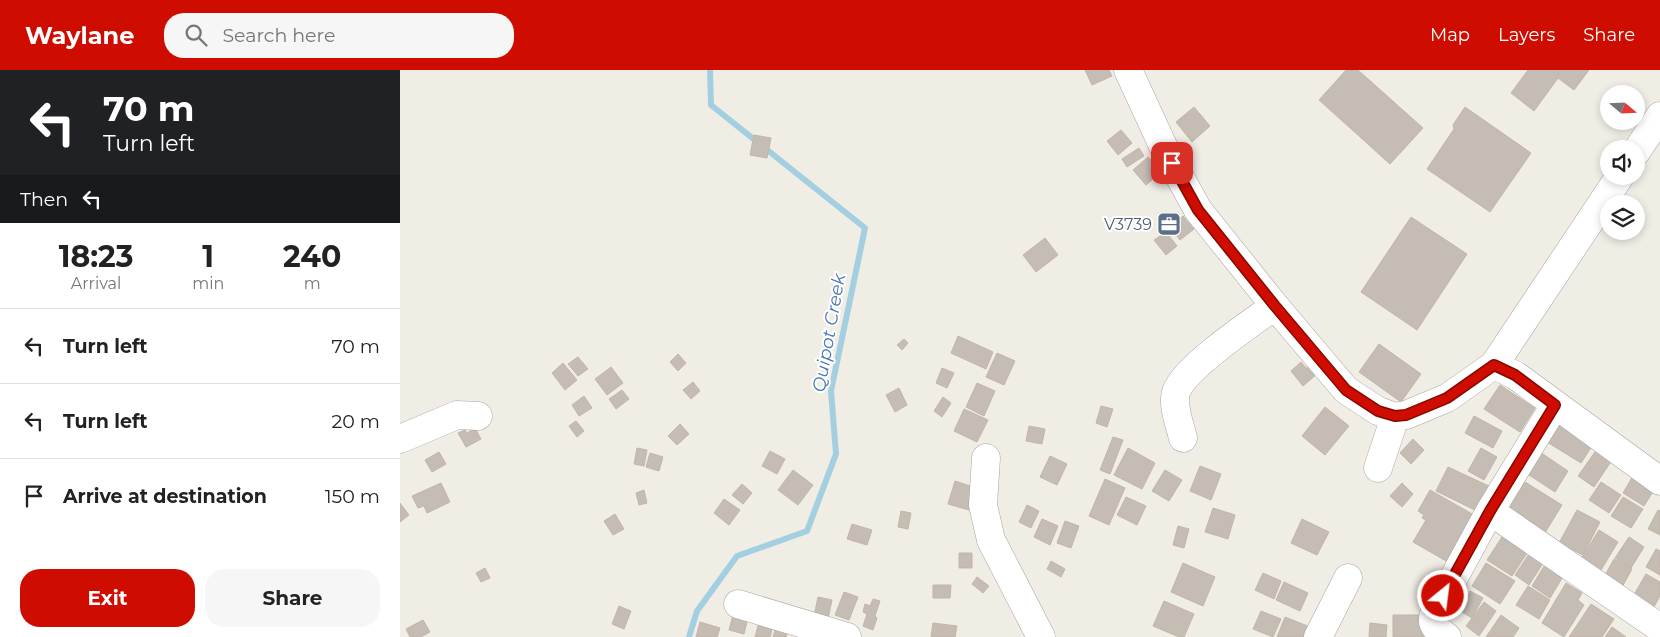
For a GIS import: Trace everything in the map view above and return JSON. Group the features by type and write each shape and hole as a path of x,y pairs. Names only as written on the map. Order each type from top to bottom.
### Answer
{"street":[{"path":"1136,75 1164,148 1198,210 1346,390 1378,411 1395,416 1406,415 1447,398 1494,365 1614,185"},
{"path":"1644,140 1660,116"},
{"path":"1183,438 1176,408 1176,393 1184,381 1208,356 1275,306"},
{"path":"1494,365 1515,375 1660,481"},
{"path":"1447,637 1436,629 1433,624 1434,614 1490,511 1555,405"},
{"path":"400,439 457,415 478,416"},
{"path":"1378,468 1395,416"},
{"path":"986,458 983,505 991,540 1041,637"},
{"path":"1490,511 1660,628"},
{"path":"1318,637 1348,578"},
{"path":"738,604 847,637"}],"building":[{"path":"1085,70 1109,70 1112,76 1092,85"},
{"path":"1346,70 1358,70 1423,128 1390,164 1319,100"},
{"path":"1528,70 1589,70 1574,90 1558,78 1534,111 1511,93"},
{"path":"1194,107 1210,126 1192,142 1176,122"},
{"path":"1465,107 1531,153 1490,212 1427,169 1454,129 1453,125"},
{"path":"1121,130 1132,143 1118,155 1107,141"},
{"path":"754,135 771,138 767,158 750,155"},
{"path":"1139,148 1144,156 1127,167 1122,159"},
{"path":"1148,157 1161,172 1146,185 1133,170"},
{"path":"1183,216 1194,229 1180,240 1170,227"},
{"path":"1411,217 1467,254 1417,330 1361,292"},
{"path":"1166,232 1177,246 1166,255 1154,240"},
{"path":"1045,238 1058,255 1036,272 1023,255"},
{"path":"958,336 993,352 986,369 951,353"},
{"path":"904,339 908,343 902,350 897,345"},
{"path":"1379,344 1421,374 1401,402 1359,372"},
{"path":"997,353 1015,361 1004,385 986,377"},
{"path":"678,354 686,363 678,371 670,362"},
{"path":"578,357 588,369 578,376 568,364"},
{"path":"1301,362 1307,369 1309,364 1317,374 1303,386 1291,371"},
{"path":"563,363 577,380 565,390 552,373"},
{"path":"611,367 623,383 607,395 595,379"},
{"path":"942,368 954,373 947,388 936,383"},
{"path":"693,382 700,391 691,399 683,390"},
{"path":"977,383 995,391 984,416 966,407"},
{"path":"1500,385 1535,408 1520,432 1484,409"},
{"path":"899,388 907,405 895,412 886,395"},
{"path":"622,390 629,399 616,409 609,399"},
{"path":"584,396 592,408 579,416 572,405"},
{"path":"943,397 951,403 942,417 934,411"},
{"path":"1101,406 1113,409 1107,427 1096,423"},
{"path":"1325,407 1349,426 1325,455 1302,436"},
{"path":"964,409 988,420 977,442 954,431"},
{"path":"1474,416 1502,431 1493,448 1465,433"},
{"path":"576,421 584,431 577,437 569,426"},
{"path":"680,424 689,434 677,445 668,436"},
{"path":"1559,424 1592,446 1581,463 1547,442"},
{"path":"1029,426 1045,429 1042,444 1026,441"},
{"path":"475,428 481,439 466,447 458,433 465,430 467,433"},
{"path":"1113,437 1123,440 1110,474 1100,470"},
{"path":"1413,439 1424,450 1411,464 1400,453"},
{"path":"637,448 647,450 644,466 634,464"},
{"path":"1128,448 1155,463 1142,489 1114,475"},
{"path":"1481,448 1497,457 1484,480 1468,471"},
{"path":"770,451 785,459 777,474 762,466"},
{"path":"439,452 446,464 432,472 425,460"},
{"path":"1540,452 1568,471 1555,492 1526,473"},
{"path":"1595,452 1610,463 1594,487 1578,476"},
{"path":"650,453 663,457 659,471 646,467"},
{"path":"1050,456 1067,464 1057,485 1040,477"},
{"path":"1200,466 1221,474 1211,500 1190,491"},
{"path":"1448,467 1491,487 1479,512 1436,491"},
{"path":"793,470 813,485 798,505 778,490"},
{"path":"1165,470 1182,480 1169,501 1152,491"},
{"path":"1633,476 1654,490 1644,506 1623,493"},
{"path":"1105,479 1125,488 1109,525 1089,516"},
{"path":"955,481 976,488 969,510 948,504"},
{"path":"1525,482 1562,505 1543,536 1506,514"},
{"path":"1601,482 1621,495 1609,513 1589,500"},
{"path":"441,483 450,502 427,513 424,506 418,508 412,496"},
{"path":"1402,483 1413,494 1402,507 1390,496"},
{"path":"742,484 752,493 743,504 732,495"},
{"path":"644,490 647,503 639,505 636,493"},
{"path":"1430,490 1474,515 1448,562 1413,542 1426,520 1422,518 1424,515 1418,511"},
{"path":"1126,497 1146,506 1137,525 1117,515"},
{"path":"1623,497 1643,509 1631,528 1611,516"},
{"path":"724,499 740,510 729,525 714,513"},
{"path":"400,503 409,515 400,522"},
{"path":"1027,505 1039,511 1031,528 1019,522"},
{"path":"1213,508 1235,515 1228,539 1205,532"},
{"path":"1577,510 1600,522 1583,555 1559,543"},
{"path":"1658,510 1660,511 1660,535 1648,529"},
{"path":"901,511 911,513 908,529 898,527"},
{"path":"615,514 624,529 613,535 604,521"},
{"path":"1042,519 1058,526 1050,545 1034,537"},
{"path":"1302,519 1329,532 1317,555 1291,543"},
{"path":"1065,521 1079,526 1071,548 1057,543"},
{"path":"852,524 872,530 867,545 847,539"},
{"path":"1178,526 1189,529 1184,548 1173,545"},
{"path":"1599,530 1618,542 1598,575 1579,562"},
{"path":"1504,534 1529,550 1512,576 1487,560"},
{"path":"1629,537 1644,547 1631,568 1615,558"},
{"path":"1656,549 1660,551 1660,575 1646,567"},
{"path":"1531,551 1545,560 1529,585 1515,575"},
{"path":"959,553 972,553 972,568 959,568"},
{"path":"1614,559 1632,569 1621,589 1603,579"},
{"path":"1051,561 1065,569 1061,577 1047,569"},
{"path":"1183,563 1215,577 1203,606 1171,592"},
{"path":"1486,563 1515,581 1500,604 1472,586"},
{"path":"1546,563 1564,575 1550,598 1532,586"},
{"path":"485,568 490,578 481,582 476,573"},
{"path":"1263,573 1281,581 1274,599 1255,590"},
{"path":"1646,574 1660,582 1660,596 1651,612 1631,600"},
{"path":"977,577 989,586 983,593 972,584"},
{"path":"1284,582 1308,593 1300,611 1276,600"},
{"path":"1566,583 1582,593 1578,600 1584,605 1564,637 1542,623"},
{"path":"933,585 951,585 950,598 933,598"},
{"path":"1528,586 1550,600 1539,619 1516,605"},
{"path":"1470,591 1483,598 1472,618 1460,611"},
{"path":"844,592 858,597 849,620 835,615"},
{"path":"818,597 832,600 828,619 814,616"},
{"path":"873,599 880,601 873,630 863,626 867,614 863,612 865,604 870,606"},
{"path":"1164,601 1194,614 1184,637 1179,637 1153,626"},
{"path":"1484,602 1496,611 1479,636 1466,626"},
{"path":"1591,604 1614,619 1602,637 1569,637"},
{"path":"619,606 631,611 624,629 612,624"},
{"path":"1261,611 1281,619 1273,637 1253,629"},
{"path":"733,615 748,618 744,634 729,630"},
{"path":"1393,615 1427,615 1427,637 1393,637"},
{"path":"1501,615 1519,628 1513,637 1486,637"},
{"path":"1285,617 1310,627 1306,637 1277,637"},
{"path":"423,620 430,632 421,637 410,637 406,629"},
{"path":"700,622 720,628 717,637 696,637"},
{"path":"759,622 773,626 770,637 755,637"},
{"path":"933,623 957,626 955,637 931,637"},
{"path":"1370,623 1387,625 1386,637 1369,637"},
{"path":"776,627 788,630 786,637 773,637"},
{"path":"1612,627 1626,637 1605,637"}],"waterway":[{"name":"Quipot Creek","path":"689,637 697,611 737,556 807,531 836,454 831,391 865,228 711,105 710,70"}],"place":[{"name":"V3739","path":"1169,224"}],"route":[{"path":"1172,163 1198,210 1275,306 1346,390 1378,411 1395,416 1406,415 1447,398 1494,365 1515,375 1555,405 1490,511 1443,596"}]}
